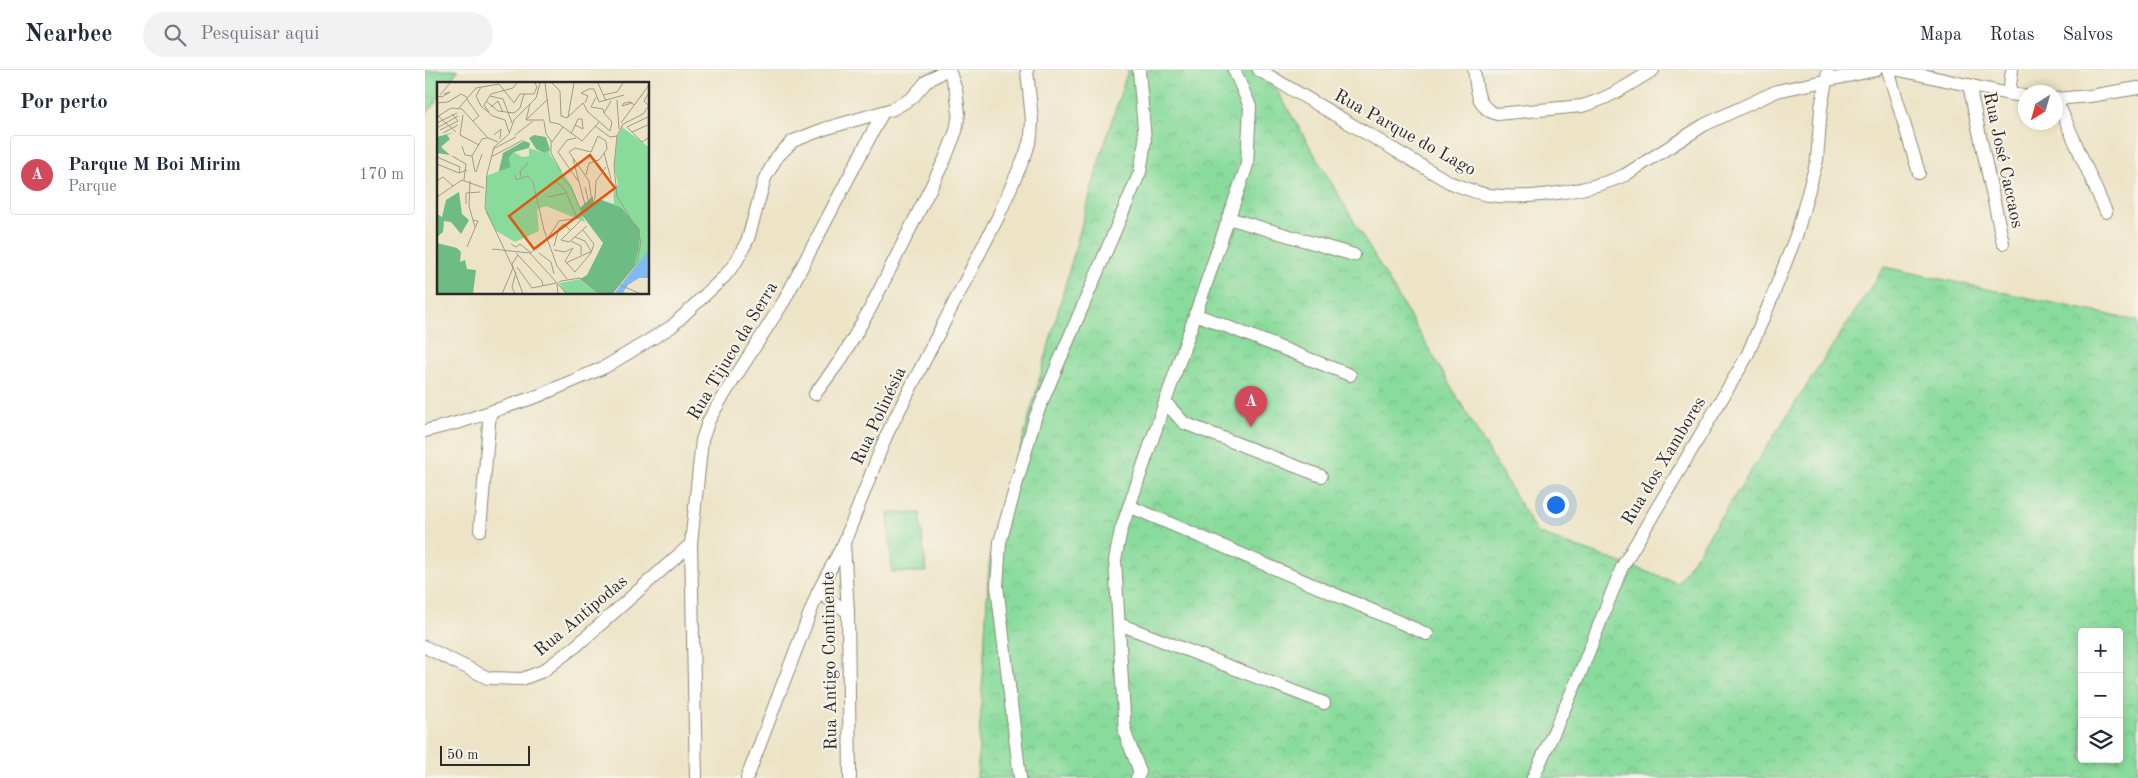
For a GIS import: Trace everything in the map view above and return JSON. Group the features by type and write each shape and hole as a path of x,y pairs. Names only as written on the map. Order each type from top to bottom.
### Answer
{"street":[{"path":"425,431 538,396 605,367 671,327 724,277 736,262 749,239 765,178 777,157 787,146 793,141 824,129 893,109 912,98 926,82 945,70"},
{"path":"815,394 842,358 871,307 945,159 956,131 959,113 956,90 949,70"},
{"name":"Rua Polinésia","path":"747,778 818,592 844,543 886,436 998,217 1026,153 1031,136 1032,120 1027,70"},
{"path":"1020,778 997,586 1000,542 1035,418 1140,172 1145,141 1139,70"},
{"path":"1137,778 1140,772 1125,733 1115,560 1121,530 1129,506 1247,165 1250,106 1234,70"},
{"name":"Rua Parque do Lago","path":"1259,70 1449,182 1471,191 1513,197 1591,188 1612,181 1684,136 1726,114 1777,91 1827,75 1876,70"},
{"path":"1474,70 1479,99 1489,112 1497,114 1582,106 1593,103 1604,99 1653,70"},
{"path":"1888,70 1919,174"},
{"path":"1899,70 2018,95"},
{"path":"2009,94 2012,70"},
{"name":"Rua dos Xambores","path":"1533,778 1579,676 1622,567 1746,358 1771,300 1797,234 1817,160 1821,108 1827,75"},
{"name":"Rua José Caccaos","path":"1969,85 2003,243"},
{"path":"2063,98 2138,88"},
{"name":"Rua Tijuco da Serra","path":"696,778 691,544 701,448 709,420 784,301 883,112"},
{"path":"2063,115 2106,212"},
{"path":"1228,218 1354,255"},
{"path":"1195,314 1350,375"},
{"path":"1165,402 1184,423 1321,476"},
{"path":"480,530 490,412"},
{"path":"1129,506 1427,634"},
{"name":"Rua Antigo Continente","path":"844,543 848,612 850,778"},
{"name":"Rua Antipodas","path":"425,647 488,678 522,679 543,671 576,646 691,544"},
{"path":"818,592 848,612"},
{"path":"1119,624 1324,703"}],"green space":[{"path":"425,70 458,70 449,82 437,82 437,100 425,116"},
{"path":"1128,70 1265,70 1537,533 1678,583 1884,267 2138,321 2138,778 977,778 989,563 1100,158"},
{"path":"888,513 920,513 926,572 892,572"}],"place":[{"name":"Parque M Boi Mirim","path":"1251,427"}]}
